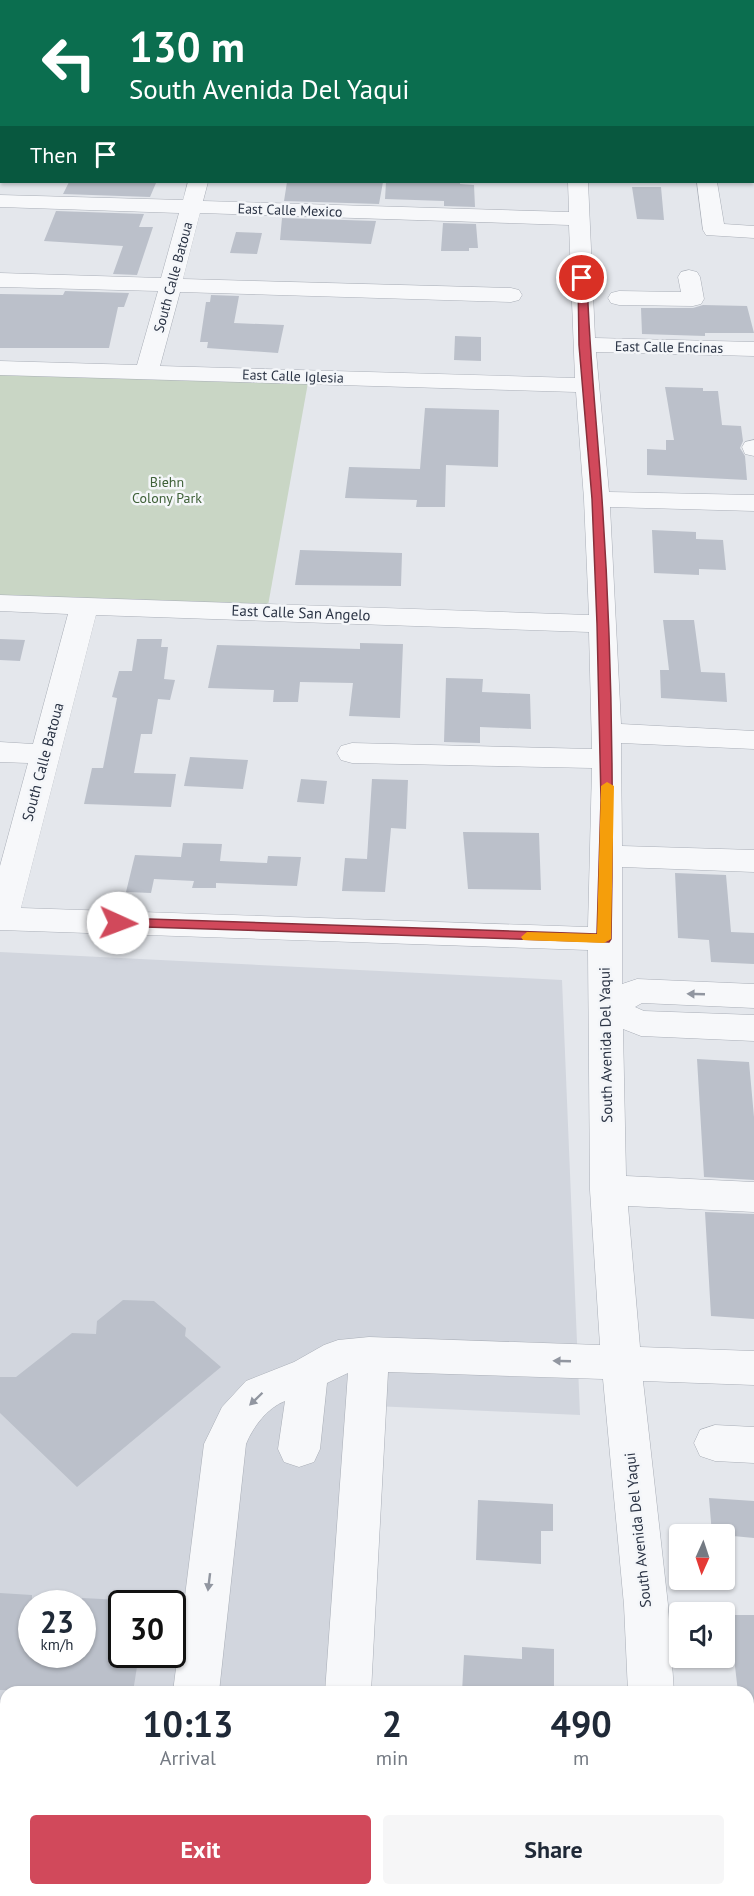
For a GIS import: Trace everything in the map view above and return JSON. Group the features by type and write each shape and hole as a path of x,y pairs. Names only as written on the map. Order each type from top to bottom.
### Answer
{"street":[{"name":"South Calle Batoua","path":"147,372 198,183"},
{"name":"South Avenida Del Yaqui","path":"578,183 584,345 597,499 603,624 608,856 604,939 608,1191 621,1363 646,1605 651,1686"},
{"path":"707,183 714,230 754,232"},
{"name":"East Calle Mexico","path":"0,201 580,219"},
{"path":"619,298 693,299 689,277"},
{"path":"0,280 510,295"},
{"name":"East Calle Encinas","path":"584,345 754,349"},
{"name":"East Calle Iglesia","path":"0,368 587,385"},
{"path":"597,499 754,503"},
{"name":"East Calle San Angelo","path":"0,603 603,624"},
{"name":"South Calle Batoua","path":"1,919 84,606"},
{"path":"352,753 754,740"},
{"path":"0,752 45,754"},
{"path":"608,856 754,861"},
{"path":"1,919 604,939"},
{"path":"604,1009 638,991 754,996"},
{"path":"604,1009 641,1023 754,1028"},
{"path":"608,1191 754,1197"},
{"path":"348,1686 369,1354"},
{"path":"197,1686 225,1444 236,1420 260,1393 309,1374 338,1357 369,1354 754,1368"},
{"path":"299,1449 309,1374"},
{"path":"715,1443 754,1445"}],"shaded area":[{"path":"0,952 562,980 580,1415 351,1405 329,1686 0,1686"}],"green space":[{"name":"Biehn Colony Park","path":"0,368 309,377 267,611 0,603"}],"building":[{"path":"68,183 156,183 150,197 63,194"},
{"path":"287,183 383,183 379,204 284,201"},
{"path":"386,183 460,183 474,185 475,207 444,206 444,201 385,199"},
{"path":"632,187 661,187 664,220 637,219"},
{"path":"56,211 144,214 139,227 153,227 137,275 113,274 123,246 44,241"},
{"path":"282,218 376,221 371,244 280,240"},
{"path":"443,223 476,224 478,248 469,248 469,251 441,251"},
{"path":"236,232 262,233 257,254 230,253"},
{"path":"65,291 129,293 124,307 118,307 109,348 0,348 0,294 63,295"},
{"path":"211,295 239,296 234,323 284,325 278,353 207,348 208,342 200,342 206,302 210,302"},
{"path":"703,305 747,306 754,333 705,333 705,336 642,334 641,308 693,308"},
{"path":"455,336 481,337 481,361 454,360"},
{"path":"665,387 703,388 703,391 718,391 722,425 741,426 743,441 740,448 745,456 747,480 647,475 647,449 666,450 666,440 674,440"},
{"path":"425,408 499,410 498,467 446,465 445,507 416,507 417,500 345,498 349,467 420,469"},
{"path":"652,530 696,532 696,539 723,540 726,570 699,569 699,575 654,573"},
{"path":"300,550 402,553 401,586 295,585"},
{"path":"663,620 694,620 701,672 725,673 727,702 661,698 660,670 669,670"},
{"path":"0,639 25,640 20,661 0,660"},
{"path":"137,639 162,639 161,647 168,647 164,679 175,680 170,700 158,699 152,734 141,734 134,773 176,774 171,807 84,804 92,768 103,768 117,698 112,697 119,671 132,671"},
{"path":"360,643 403,644 400,718 349,716 353,683 300,682 298,702 273,702 274,690 208,688 217,645 360,649"},
{"path":"446,678 483,679 482,692 530,694 531,729 480,727 480,743 444,742"},
{"path":"190,757 248,760 243,789 184,786"},
{"path":"301,779 327,781 324,804 297,802"},
{"path":"372,779 408,780 406,829 391,828 385,892 342,891 345,858 367,859"},
{"path":"463,832 539,833 541,890 468,889"},
{"path":"183,843 222,844 220,861 267,863 268,856 301,857 297,886 216,883 216,888 192,888 194,881 154,879 151,893 126,892 135,855 181,857"},
{"path":"675,873 726,875 731,932 754,933 754,964 711,962 709,940 678,938"},
{"path":"697,1059 749,1062 754,1117 754,1180 704,1177"},
{"path":"705,1212 754,1214 754,1319 711,1316"},
{"path":"123,1300 154,1301 186,1328 185,1336 221,1367 77,1487 0,1413 0,1377 16,1377 72,1333 96,1334 97,1321"},
{"path":"709,1498 754,1501 754,1538 735,1536 735,1524 711,1524"},
{"path":"478,1500 553,1504 553,1531 541,1531 541,1564 476,1560"},
{"path":"0,1593 18,1594 18,1668 96,1668 96,1599 108,1599 108,1668 137,1668 134,1686 0,1686"},
{"path":"735,1615 754,1615 754,1686 737,1686"},
{"path":"522,1647 554,1649 554,1686 462,1686 464,1655 522,1659"}],"slow traffic":[{"path":"527,937 604,939 608,856 607,786"}],"route":[{"path":"118,923 604,939 608,800 603,624 597,499 584,345 582,278"}]}
